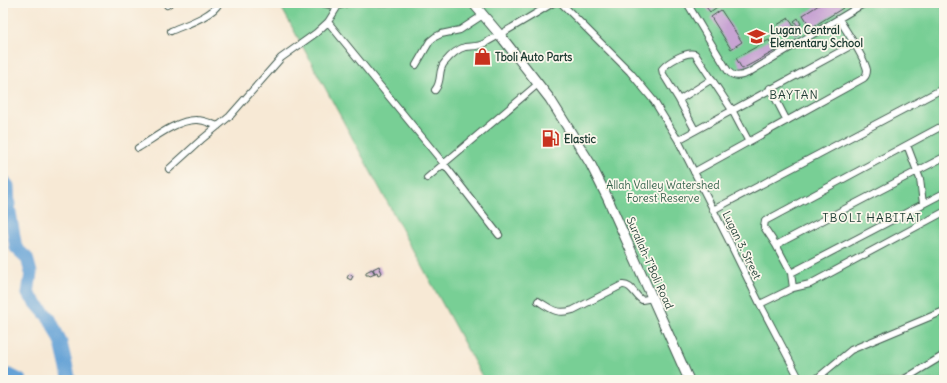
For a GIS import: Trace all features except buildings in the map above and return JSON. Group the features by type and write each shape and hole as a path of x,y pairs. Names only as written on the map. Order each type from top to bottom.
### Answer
{"main road":[{"name":"Surallah-T'Boli Road","path":"473,3 538,84 569,128 590,163 653,298 689,380"}],"street":[{"path":"171,31 214,10 219,3"},
{"path":"322,3 330,6 338,6 347,3"},
{"path":"435,90 440,81 441,68 444,62 454,54 467,47 481,45 553,3"},
{"name":"Lugan 3. Street","path":"561,3 637,80 654,101 678,140 760,304 800,380"},
{"path":"687,3 728,71 736,76 741,76 748,73 865,3"},
{"path":"940,3 944,8"},
{"path":"169,169 244,102 281,58 316,33 328,22 338,6"},
{"path":"416,65 430,41 435,37 441,34 460,30 483,15"},
{"path":"694,172 867,75 866,68 854,44 839,19"},
{"path":"328,22 444,164 499,235"},
{"path":"678,140 770,88 854,44"},
{"path":"695,130 663,74 662,69 666,65 686,54 692,53 695,54 732,110 749,142"},
{"path":"679,100 712,79"},
{"path":"427,178 538,84"},
{"path":"770,88 787,121"},
{"path":"713,210 944,88"},
{"path":"138,148 177,125 188,121 197,120 218,126"},
{"path":"793,288 791,273 776,245 764,228 764,223 769,218 944,125"},
{"path":"907,145 917,170 922,188 923,204"},
{"path":"776,245 944,157"},
{"path":"791,273 944,193"},
{"path":"760,304 793,288 810,284 942,213"},
{"path":"538,301 554,311 565,313 626,285 642,300 653,298"},
{"path":"815,380 851,350 944,311"},
{"path":"903,380 944,355"}],"green space":[{"name":"Allah Valley Watershed Forest Reserve","path":"279,3 944,3 944,380 484,380"}],"waterway":[{"path":"3,180 8,186 9,206 16,248 27,258 31,273 28,294 50,319 61,343 69,377 68,380"},
{"path":"3,375 10,375 20,380"}],"place":[{"name":"Lugan Central Elementary School","path":"757,36"},
{"name":"Tboli Auto Parts","path":"482,57"},
{"name":"Elastic","path":"551,139"}],"district":[{"name":"BAYTAN","path":"794,95"},
{"name":"TBOLI HABITAT","path":"872,218"}]}
